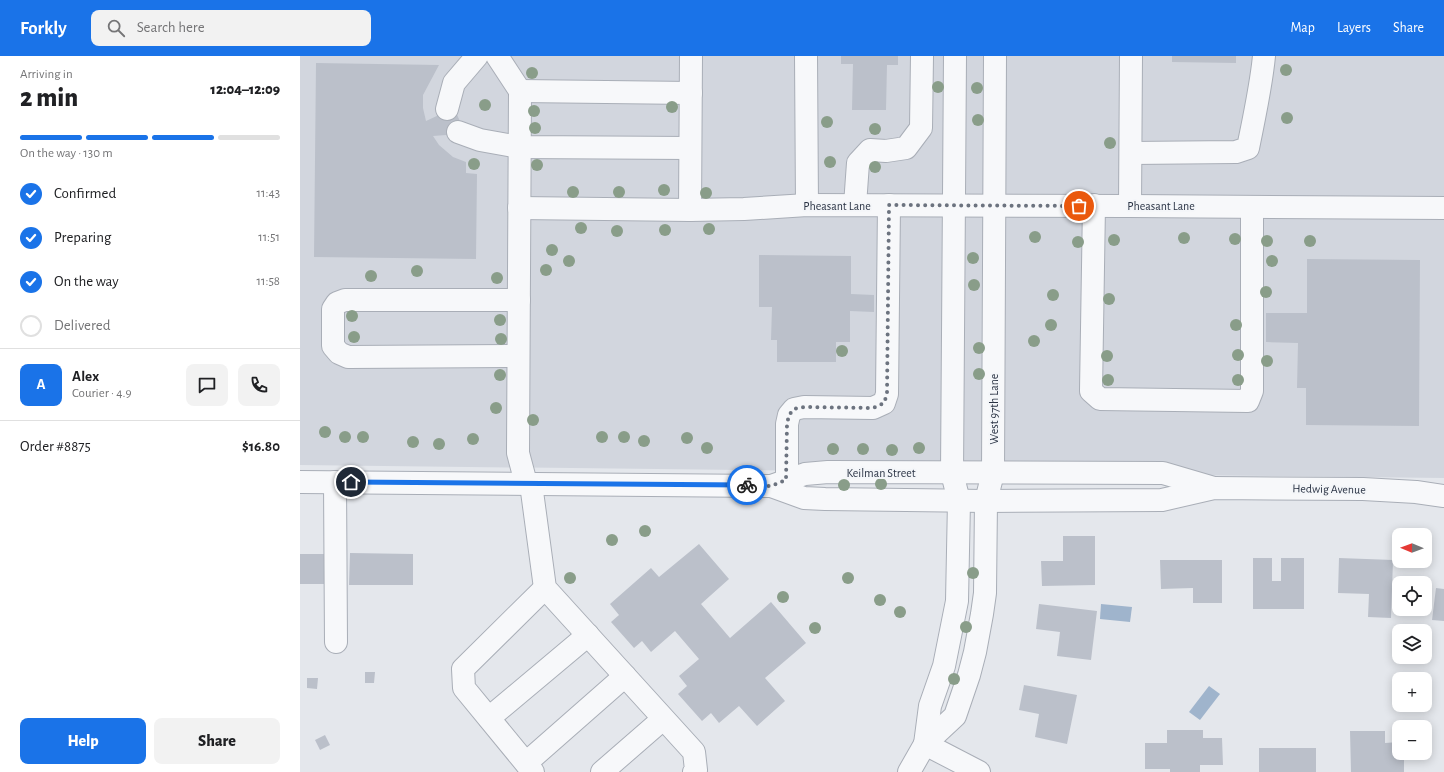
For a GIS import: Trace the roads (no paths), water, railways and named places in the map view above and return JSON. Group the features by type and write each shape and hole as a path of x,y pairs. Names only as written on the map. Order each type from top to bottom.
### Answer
{"street":[{"path":"447,109 454,82 477,56"},
{"path":"497,56 520,91 518,453 529,483 545,588 694,752 696,770 694,772"},
{"path":"690,210 691,56"},
{"path":"806,56 807,205"},
{"path":"855,205 858,163 870,150 886,151 906,148 920,128 922,56"},
{"name":"West 97th Lane","path":"925,744 930,706 945,659 957,601 959,501 952,473 955,56"},
{"name":"West 97th Lane","path":"909,772 925,744 955,716 976,652 985,593 986,502 993,474 995,56"},
{"path":"1130,206 1131,56"},
{"path":"1131,153 1236,152 1248,148 1264,56"},
{"path":"520,91 691,93"},
{"path":"458,132 480,140 519,147 690,148"},
{"name":"Pheasant Lane","path":"519,208 690,210 744,209 807,205 1444,208"},
{"path":"779,483 787,424 789,415 794,409 804,407 873,408 884,403 887,394 889,205"},
{"path":"1094,206 1091,390 1100,400 1232,401 1248,401 1252,391 1252,207"},
{"path":"518,356 348,357 339,353 333,346 333,310 337,303 345,300 519,300"},
{"name":"Keilman Street","path":"300,482 779,483 805,474 828,472 993,474"},
{"name":"Hedwig Avenue","path":"993,474 1163,473 1214,488"},
{"path":"335,482 336,642"},
{"name":"Keilman Street","path":"779,483 804,498 986,502"},
{"name":"Hedwig Avenue","path":"986,502 1162,500 1214,488 1363,489 1416,492 1444,496"},
{"path":"545,588 463,669 464,688 529,768 625,676"},
{"path":"489,718 588,636"},
{"path":"602,772 663,719"},
{"path":"925,744 979,772"}],"water":[{"path":"1101,604 1132,607 1130,622 1100,619"},
{"path":"1209,686 1220,694 1200,720 1189,712"}]}
